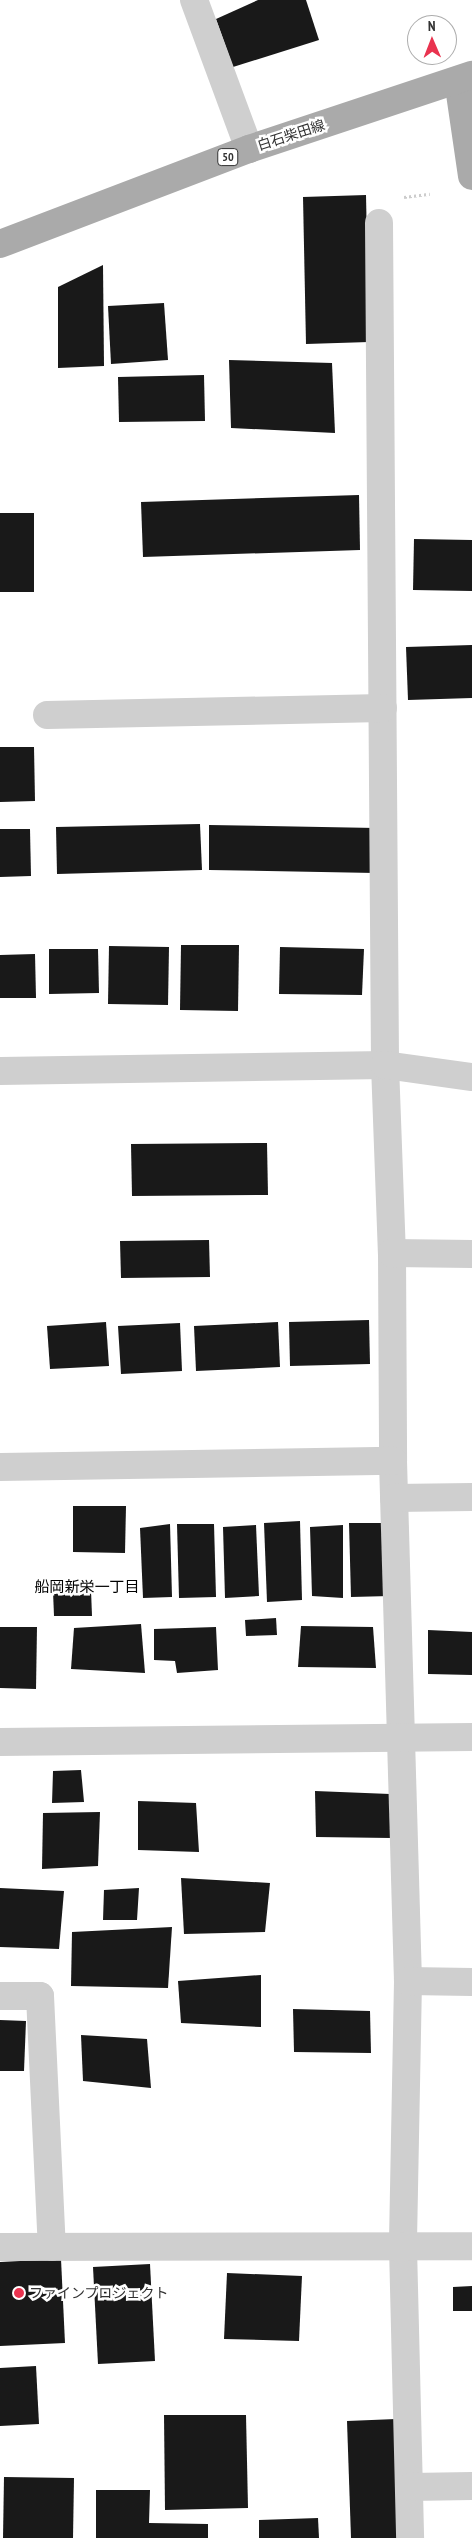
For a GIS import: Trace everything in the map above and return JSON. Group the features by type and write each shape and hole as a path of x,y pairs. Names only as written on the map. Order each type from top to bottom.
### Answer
{"main road":[{"name":"白石柴田線","path":"0,244 249,149 465,77"},
{"path":"465,77 472,176"}],"street":[{"path":"194,0 249,149"},
{"path":"380,223 385,1065 392,1253 393,1461 408,1981 403,2247 410,2538"},
{"path":"47,715 383,708"},
{"path":"0,1071 385,1065 472,1077"},
{"path":"392,1253 472,1254"},
{"path":"0,1467 393,1461"},
{"path":"394,1498 472,1497"},
{"path":"0,1742 472,1737"},
{"path":"408,1981 472,1982"},
{"path":"0,1996 40,1996 52,2247"},
{"path":"0,2246 472,2246"},
{"path":"410,2487 472,2486"}],"path":[{"path":"403,198 430,194"}],"building":[{"path":"258,0 306,0 319,40 233,67 216,19"},
{"path":"366,195 369,342 306,344 303,197"},
{"path":"103,265 104,366 58,368 58,287"},
{"path":"164,303 168,360 111,364 108,306"},
{"path":"229,360 332,363 335,433 231,428"},
{"path":"204,375 205,421 119,422 118,377"},
{"path":"359,495 360,550 143,557 141,502"},
{"path":"0,513 34,513 34,592 0,592"},
{"path":"414,539 472,540 472,591 413,590"},
{"path":"472,645 472,698 408,700 406,647"},
{"path":"0,747 34,747 35,801 0,802"},
{"path":"200,824 202,870 57,874 56,827"},
{"path":"209,825 376,828 375,873 209,870"},
{"path":"0,829 30,829 31,876 0,877"},
{"path":"181,945 239,945 238,1011 180,1010"},
{"path":"109,946 169,947 168,1005 108,1004"},
{"path":"280,947 364,949 362,995 279,994"},
{"path":"49,949 98,949 99,993 49,994"},
{"path":"35,954 36,998 0,998 0,955"},
{"path":"267,1143 268,1195 132,1196 131,1144"},
{"path":"209,1240 210,1277 121,1278 120,1241"},
{"path":"369,1320 370,1364 290,1366 289,1322"},
{"path":"106,1322 109,1366 50,1369 47,1326"},
{"path":"278,1322 280,1367 196,1371 194,1326"},
{"path":"180,1323 182,1371 121,1374 118,1326"},
{"path":"73,1506 126,1506 125,1553 73,1552"},
{"path":"300,1521 302,1600 267,1602 264,1523"},
{"path":"349,1523 388,1523 390,1596 351,1597"},
{"path":"170,1524 172,1597 143,1598 140,1528"},
{"path":"177,1524 214,1524 216,1597 179,1598"},
{"path":"256,1525 259,1596 225,1598 223,1527"},
{"path":"343,1525 343,1598 312,1596 310,1527"},
{"path":"91,1590 92,1616 54,1616 53,1591"},
{"path":"276,1618 277,1635 246,1636 245,1620"},
{"path":"141,1624 145,1673 71,1669 74,1628"},
{"path":"301,1626 373,1627 376,1668 298,1667"},
{"path":"0,1627 37,1627 36,1689 0,1688"},
{"path":"216,1627 218,1670 177,1673 175,1661 154,1660 154,1629"},
{"path":"428,1630 472,1632 472,1675 428,1674"},
{"path":"81,1770 84,1802 52,1803 53,1771"},
{"path":"315,1791 390,1794 391,1838 316,1837"},
{"path":"138,1801 196,1803 199,1852 138,1850"},
{"path":"100,1812 98,1866 42,1869 43,1813"},
{"path":"181,1878 270,1883 265,1932 184,1934"},
{"path":"0,1888 64,1891 59,1949 0,1947"},
{"path":"139,1888 137,1920 103,1920 104,1890"},
{"path":"172,1927 168,1988 71,1986 72,1932"},
{"path":"261,1975 261,2027 181,2023 178,1981"},
{"path":"293,2009 370,2011 371,2053 294,2052"},
{"path":"0,2020 26,2021 24,2071 0,2071"},
{"path":"81,2035 147,2039 151,2088 83,2081"},
{"path":"61,2259 65,2343 0,2346 0,2262"},
{"path":"150,2264 155,2361 98,2364 93,2267"},
{"path":"227,2273 302,2276 299,2341 224,2339"},
{"path":"472,2286 472,2311 453,2311 453,2287"},
{"path":"36,2366 39,2424 0,2426 0,2368"},
{"path":"164,2415 246,2415 248,2508 165,2510"},
{"path":"396,2419 400,2538 351,2538 347,2421"},
{"path":"4,2477 74,2478 73,2538 3,2538"},
{"path":"96,2490 150,2490 149,2523 208,2524 208,2538 96,2538"},
{"path":"318,2518 319,2538 259,2538 259,2520"}],"place":[{"name":"ファインプロジェクト","path":"19,2293"}],"district":[{"name":"船岡新栄一丁目","path":"87,1587"}]}
